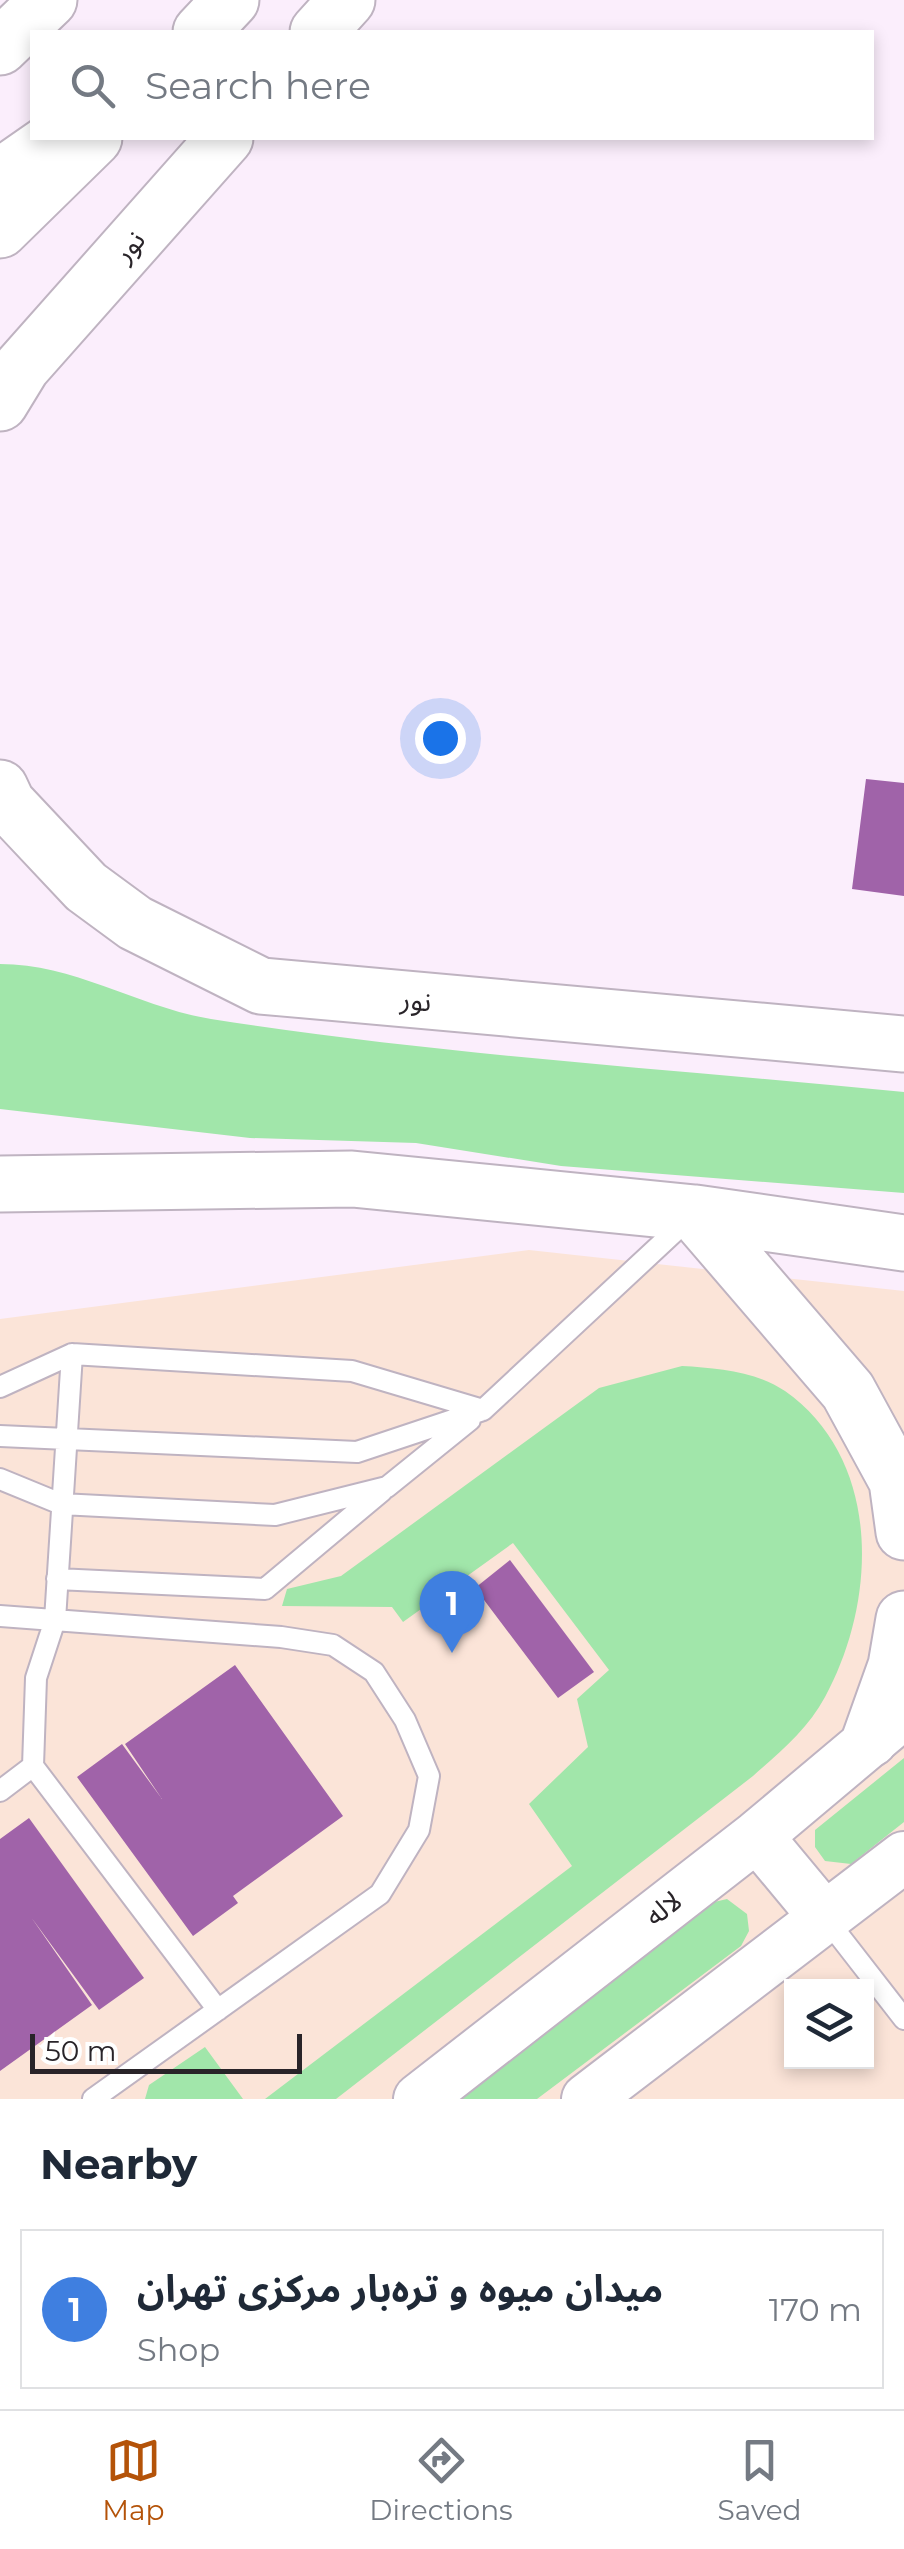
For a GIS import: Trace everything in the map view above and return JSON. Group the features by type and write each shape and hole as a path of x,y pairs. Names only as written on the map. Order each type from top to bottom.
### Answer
{"main road":[{"path":"0,47 49,0"},
{"path":"204,30 231,0"},
{"path":"320,30 347,0"},
{"path":"0,178 53,140"},
{"path":"0,230 92,140"},
{"name":"نور","path":"0,404 22,367 223,140"},
{"name":"نور","path":"2,803 86,887 135,923 260,986 904,1044"},
{"path":"0,1184 352,1178 694,1213 904,1243"},
{"path":"694,1213 848,1391 897,1481 904,1532"},
{"path":"887,1726 904,1619"}],"street":[{"name":"لاله","path":"418,2099 757,1836 887,1726"},
{"path":"757,1836 826,1919"},
{"path":"587,2099 904,1857"}],"lane":[{"path":"57,1579 265,1589 484,1410 694,1213"},
{"path":"0,1387 72,1354 352,1370 484,1410"},
{"path":"72,1354 55,1620 36,1678 32,1766 218,2010"},
{"path":"0,1436 356,1452 484,1410"},
{"path":"0,1478 61,1504 275,1515 387,1487"},
{"path":"0,1616 333,1645 374,1672 405,1720 429,1776 419,1830 380,1894 93,2099"},
{"path":"0,1791 32,1766"},
{"path":"826,1919 904,2020"}],"shaded area":[{"path":"529,1250 904,1291 904,2099 0,2099 0,1319"}],"green space":[{"path":"0,964 54,971 184,1013 297,1032 904,1092 904,1193 561,1166 416,1143 250,1138 0,1109"},
{"path":"682,1366 735,1372 774,1384 817,1420 840,1455 854,1493 861,1534 861,1577 842,1659 825,1697 802,1730 753,1776 336,2099 265,2099 572,1866 529,1804 588,1747 577,1699 609,1670 513,1543 403,1622 392,1607 282,1606 287,1589 341,1576 599,1388"},
{"path":"904,1758 904,1822 851,1864 825,1861 815,1847 815,1830"},
{"path":"727,1899 747,1914 749,1931 741,1946 537,2099 456,2099 710,1903"},
{"path":"205,2047 243,2099 145,2099 149,2085"}],"building":[{"path":"866,779 904,783 904,896 852,889"},
{"path":"510,1560 594,1672 558,1698 475,1588"},
{"path":"235,1665 343,1816 233,1896 238,1903 193,1936 77,1777 122,1744 162,1799 125,1744"},
{"path":"29,1818 144,1978 99,2010 31,1917 92,2005 0,2071 0,1839"}],"place":[{"name":"میدان میوه و تره‌بار مرکزی تهران","path":"452,1653"}]}
